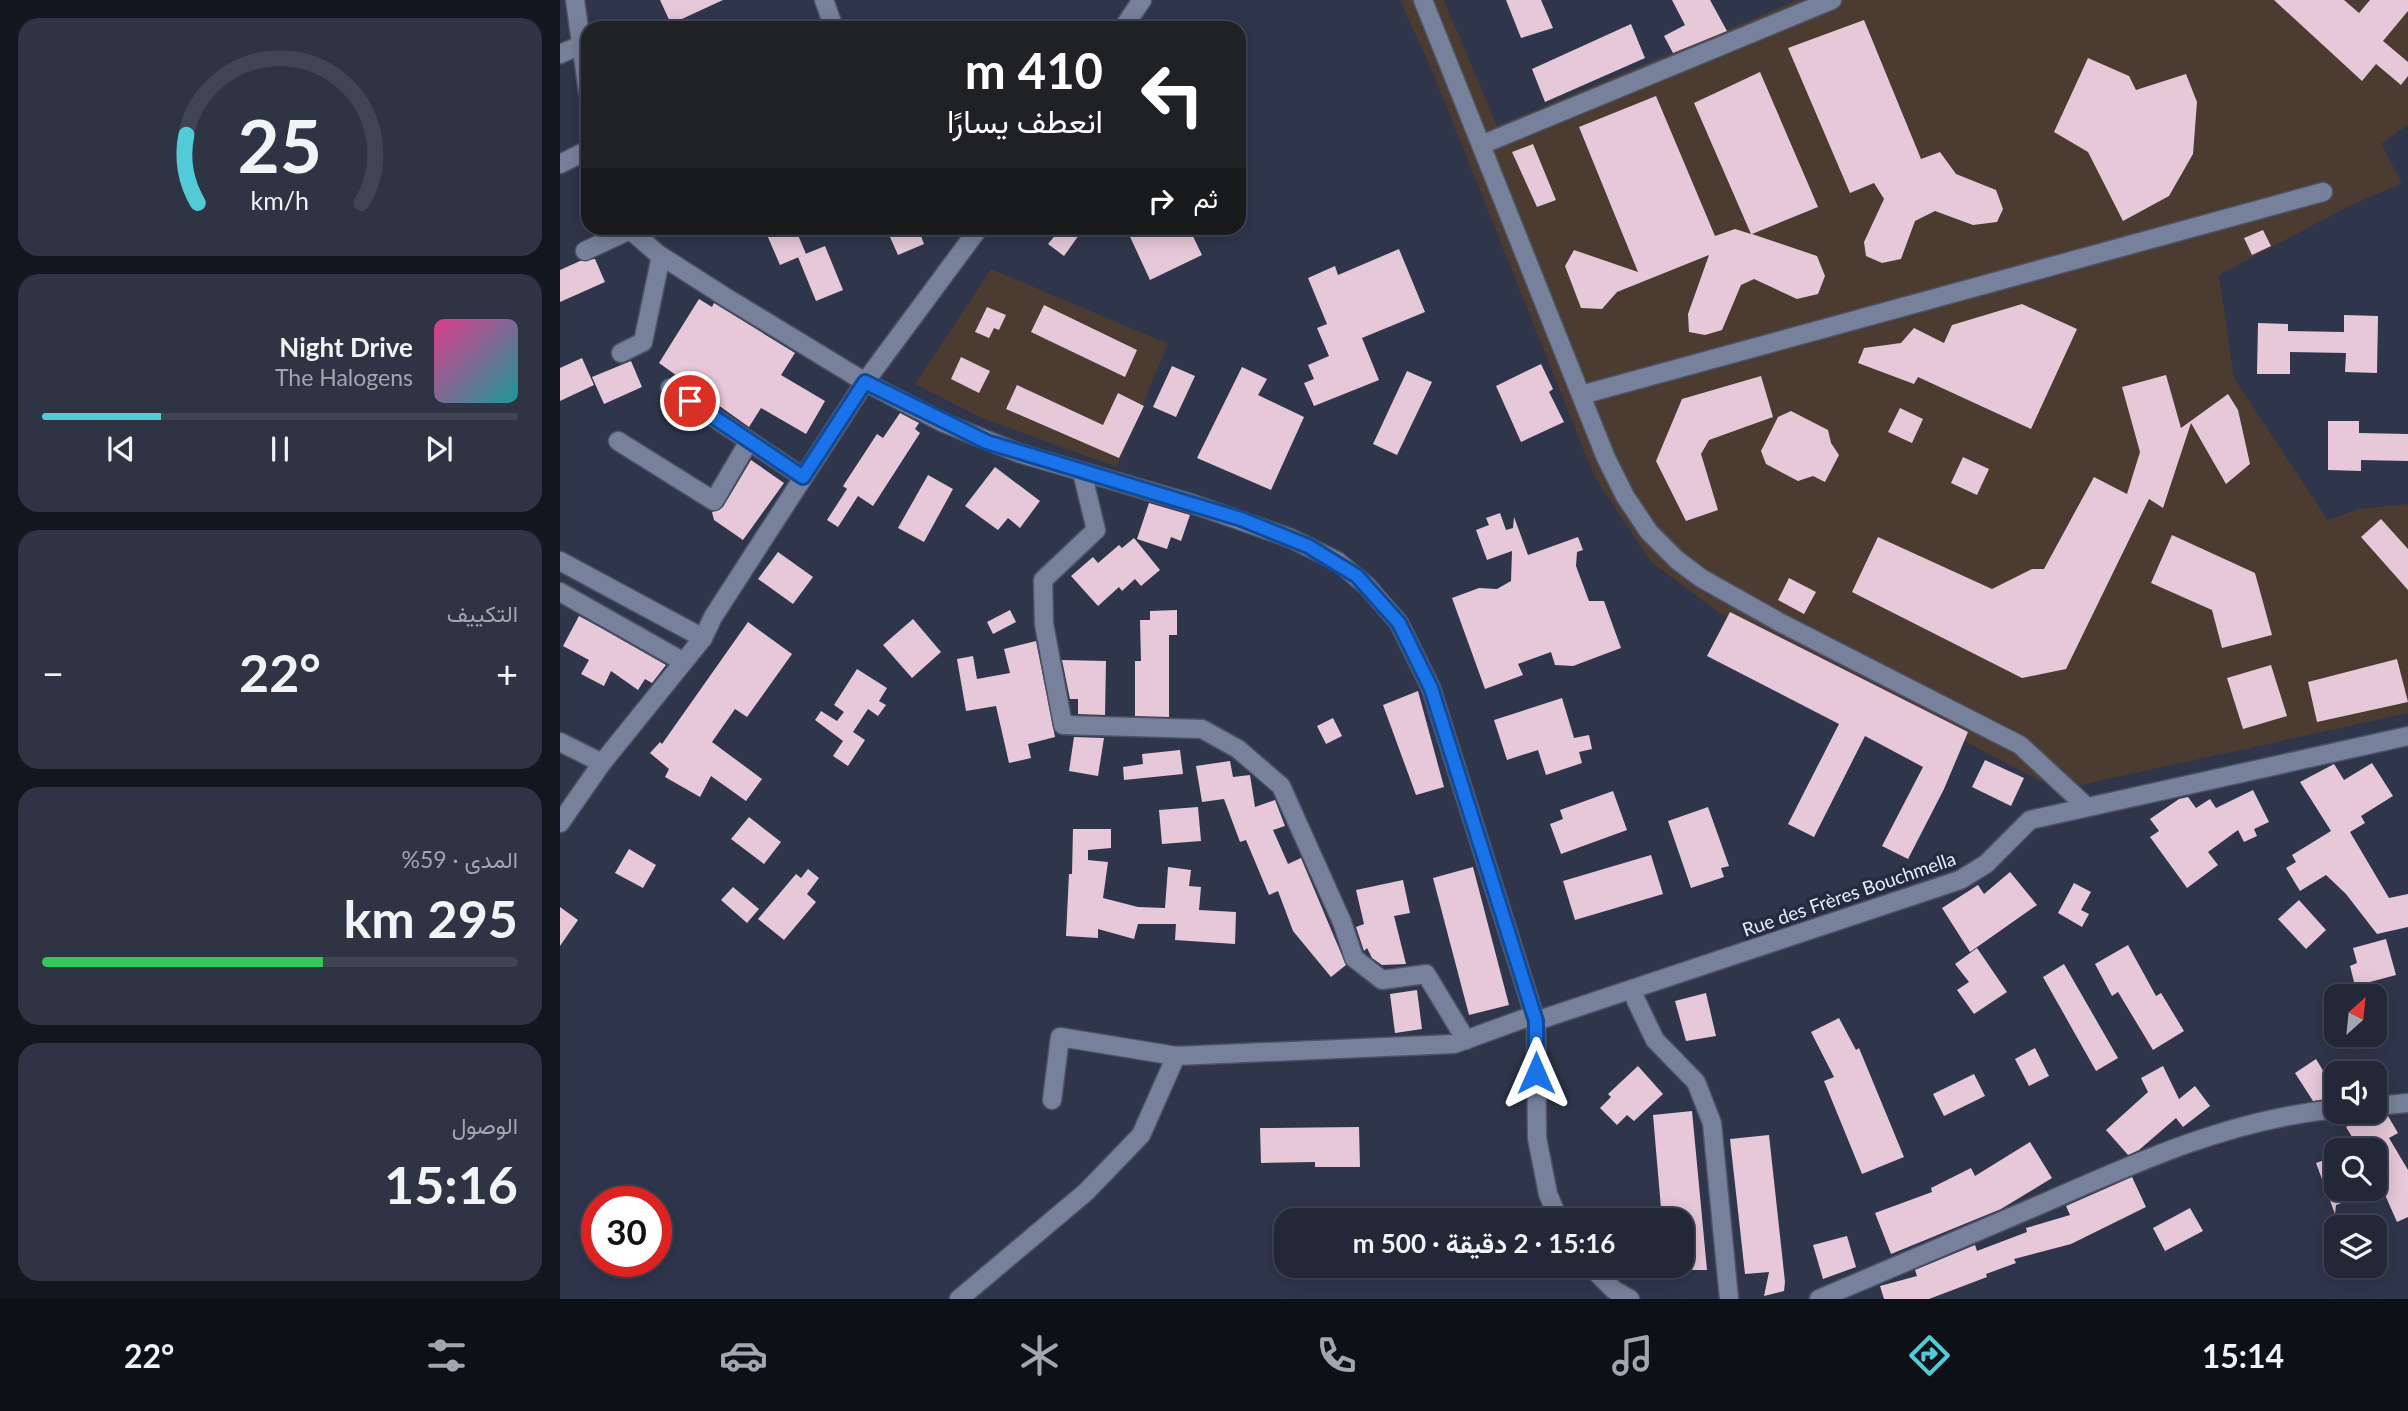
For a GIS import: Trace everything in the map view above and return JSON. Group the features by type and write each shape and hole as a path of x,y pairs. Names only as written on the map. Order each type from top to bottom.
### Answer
{"street":[{"path":"560,54 581,45 575,0"},
{"path":"824,0 832,21"},
{"path":"1128,21 1142,0"},
{"path":"1423,0 1581,395 1625,496 1655,539 1701,578 1781,623 2020,745 2087,807"},
{"path":"1481,145 1832,0"},
{"path":"560,164 581,154"},
{"path":"1581,395 2323,192"},
{"path":"585,251 617,235"},
{"path":"636,235 661,256 865,382 967,434 1082,472 1241,519 1308,546 1348,568 1391,612 1415,652 1431,688 1535,1018 1537,1138 1548,1194 1554,1208"},
{"path":"560,823 602,763 703,638 713,617 865,382 974,235"},
{"path":"621,353 643,342 661,256"},
{"path":"670,388 803,477"},
{"path":"618,441 714,501 750,440"},
{"path":"1082,472 1096,530 1044,580 1044,624 1063,725 1202,729 1238,749 1280,786 1342,922 1354,958 1382,980 1426,974 1466,1040"},
{"path":"560,561 703,638"},
{"path":"560,592 682,661"},
{"name":"Rue des Frères Bouchmella","path":"1052,1100 1060,1038 1176,1056 1454,1044 1631,990 1960,880 1986,864 2029,820 2408,736"},
{"path":"560,742 602,763"},
{"path":"1631,990 1655,1040 1696,1082 1712,1123 1729,1299"},
{"path":"959,1299 1086,1192 1141,1135 1176,1056"},
{"path":"2387,1105 2408,1103"},
{"path":"1819,1299 2163,1151 2247,1123 2290,1113 2324,1110"},
{"path":"1602,1278 1614,1290 1630,1299"}],"shaded area":[{"path":"1400,0 1444,0 1497,126 1797,0 2408,0 2408,125 2381,144 2402,183 2347,207 2219,275 2234,378 2328,520 2359,509 2408,504 2408,713 2058,790 1724,616 1651,562 1594,476 1436,80"},
{"path":"991,269 1168,344 1117,467 981,418 915,384"}],"building":[{"path":"660,0 723,0 678,21 670,21"},
{"path":"1506,0 1541,0 1553,28 1521,38"},
{"path":"1672,0 1710,0 1727,31 1673,53 1664,36 1685,25"},
{"path":"2274,0 2344,0 2359,13 2370,0 2408,0 2408,11 2383,41 2408,62 2408,76 2401,85 2376,64 2362,81"},
{"path":"1864,20 1921,159 1940,152 1956,174 1996,190 2003,209 1997,222 1973,225 1935,211 1915,221 1901,259 1882,263 1866,256 1864,242 1884,199 1874,183 1850,193 1788,48"},
{"path":"1631,24 1645,58 1545,102 1532,69"},
{"path":"2088,58 2129,76 2136,90 2186,74 2197,102 2193,154 2169,196 2123,221 2088,152 2054,132"},
{"path":"1760,72 1818,207 1752,234 1817,256 1825,276 1818,294 1797,299 1754,279 1741,285 1722,330 1705,335 1689,332 1688,314 1709,255 1617,292 1602,309 1581,308 1565,266 1574,250 1638,272 1579,127 1656,96 1715,236 1735,229 1751,234 1694,103"},
{"path":"1533,144 1556,200 1537,207 1512,152"},
{"path":"2263,230 2271,246 2252,255 2244,238"},
{"path":"767,235 798,235 806,254 780,265"},
{"path":"889,235 921,235 924,244 898,255"},
{"path":"1055,235 1079,235 1064,256 1048,244"},
{"path":"1129,235 1192,235 1202,255 1150,280"},
{"path":"825,246 843,290 816,301 798,257"},
{"path":"1399,249 1425,312 1362,338 1379,380 1314,406 1304,383 1314,379 1308,365 1329,356 1317,328 1327,324 1308,278 1335,266 1338,275"},
{"path":"595,259 605,282 560,302 560,270 580,261"},
{"path":"699,299 712,307 714,303 795,353 781,375 825,401 806,434 761,408 749,427 659,363"},
{"path":"2022,304 2077,329 2031,429 1918,377 1914,384 1858,363 1864,348 1901,343 1914,328 1944,343 1952,325"},
{"path":"1044,305 1137,350 1125,377 1031,332"},
{"path":"987,307 1006,315 999,330 994,328 989,338 975,332"},
{"path":"2344,315 2378,316 2377,373 2345,372 2346,353 2290,352 2290,374 2257,374 2258,323 2288,324 2288,331 2344,332"},
{"path":"961,357 990,371 979,393 951,379"},
{"path":"582,358 594,385 560,401 560,368"},
{"path":"631,361 642,387 604,404 592,377"},
{"path":"1541,364 1553,389 1549,392 1564,422 1521,442 1496,386"},
{"path":"1172,366 1195,376 1176,417 1153,407"},
{"path":"1242,367 1267,379 1258,395 1304,417 1271,490 1197,458"},
{"path":"1407,371 1432,382 1397,455 1373,444"},
{"path":"2166,375 2181,428 2228,394 2238,410 2250,464 2226,484 2191,423 2163,508 2149,499 2066,669 2022,678 1852,592 1878,537 1992,589 2032,569 2044,569 2094,477 2127,494 2140,452 2122,387"},
{"path":"1761,376 1773,417 1709,440 1701,454 1718,510 1686,521 1656,461 1682,399"},
{"path":"1017,385 1103,425 1118,393 1144,406 1119,458 1006,409"},
{"path":"1900,408 1923,419 1912,443 1888,432"},
{"path":"1791,411 1828,430 1831,443 1839,455 1825,482 1813,476 1798,481 1766,464 1761,451 1778,417"},
{"path":"900,413 919,423 915,429 920,433 873,506 858,496 838,527 827,520 847,489 843,486 877,434 883,438"},
{"path":"2328,421 2359,421 2359,433 2408,434 2408,461 2361,460 2361,471 2328,470"},
{"path":"1963,457 1989,469 1977,495 1951,483"},
{"path":"751,460 784,483 743,540 714,520 712,512 723,507"},
{"path":"995,467 1040,501 1020,528 1008,518 998,530 965,506"},
{"path":"928,475 953,489 924,542 898,528"},
{"path":"1149,503 1190,515 1181,541 1171,537 1167,549 1137,539"},
{"path":"1500,513 1506,530 1513,528 1514,517 1528,555 1578,537 1583,550 1577,552 1576,566 1589,601 1604,601 1621,648 1573,666 1555,665 1551,652 1518,664 1523,675 1485,689 1452,598 1479,588 1497,589 1511,581 1512,551 1487,560 1476,530 1489,525 1486,518"},
{"path":"2381,519 2408,549 2408,590 2361,537"},
{"path":"2172,535 2255,573 2272,635 2222,648 2212,610 2151,583"},
{"path":"1134,538 1160,570 1141,586 1135,579 1122,591 1119,587 1098,606 1071,576 1093,557 1098,563 1119,545 1122,548"},
{"path":"778,552 813,577 793,604 758,579"},
{"path":"1789,578 1816,592 1804,614 1778,600"},
{"path":"1010,610 1016,622 993,634 987,622"},
{"path":"1177,610 1177,635 1169,635 1169,717 1135,716 1135,661 1141,661 1140,620 1150,620 1150,611"},
{"path":"1730,612 1968,732 1944,789 1908,859 1882,846 1923,767 1865,736 1814,837 1788,824 1839,724 1707,656"},
{"path":"579,616 666,665 652,683 645,679 638,690 611,671 604,686 581,674 589,660 563,646"},
{"path":"913,619 941,652 912,678 883,645"},
{"path":"748,622 792,654 747,717 735,709 712,742 762,779 746,801 711,776 700,797 665,777 669,769 650,753 660,742 662,744"},
{"path":"1036,641 1055,737 1028,744 1031,758 1009,763 996,706 966,711 957,659 973,656 977,679 1010,673 1004,649"},
{"path":"2397,659 2408,702 2317,722 2308,682"},
{"path":"1062,660 1106,661 1105,715 1078,714 1078,699 1070,699"},
{"path":"2271,665 2287,716 2243,729 2227,678"},
{"path":"857,669 887,688 879,701 886,705 878,716 868,709 853,732 865,740 848,766 833,756 843,741 815,720 821,711 837,721 844,712 834,705"},
{"path":"1418,691 1444,787 1416,795 1383,705"},
{"path":"1562,698 1574,738 1589,735 1592,749 1579,752 1582,763 1546,775 1538,750 1507,760 1494,720"},
{"path":"1333,718 1342,736 1326,744 1317,726"},
{"path":"1074,737 1104,738 1098,776 1069,771"},
{"path":"1180,750 1183,774 1124,780 1123,767 1143,764 1142,754"},
{"path":"1985,760 2024,778 2011,806 1972,787"},
{"path":"1230,761 1233,777 1250,775 1255,807 1275,800 1285,826 1273,830 1288,864 1301,858 1346,965 1331,977 1293,931 1278,891 1269,895 1246,840 1240,842 1224,799 1202,802 1196,766"},
{"path":"2372,763 2393,796 2361,816 2365,823 2350,832 2389,898 2408,894 2408,927 2377,934 2346,894 2326,875 2300,891 2286,868 2296,862 2292,855 2331,831 2300,782 2334,764 2344,780"},
{"path":"2253,790 2269,822 2254,829 2257,836 2244,842 2238,830 2208,852 2218,865 2187,888 2150,837 2159,831 2150,819 2179,799 2188,797 2196,808 2210,799 2216,808"},
{"path":"1613,791 1627,830 1561,854 1550,824 1563,819 1560,810"},
{"path":"1198,807 1201,841 1162,844 1159,810"},
{"path":"1708,807 1729,866 1721,868 1724,877 1691,888 1668,821"},
{"path":"749,817 781,842 764,864 731,839"},
{"path":"1073,829 1111,829 1111,848 1088,850 1088,860 1108,862 1103,898 1138,907 1165,908 1168,867 1191,870 1189,886 1201,887 1199,910 1236,912 1235,944 1175,940 1176,924 1138,924 1134,939 1098,929 1098,938 1066,936"},
{"path":"629,849 656,865 643,888 615,873"},
{"path":"1651,855 1663,894 1575,920 1563,881"},
{"path":"1473,867 1509,1005 1469,1015 1433,878"},
{"path":"808,869 819,878 807,894 816,902 784,940 758,919 796,874 801,878"},
{"path":"2010,872 2037,905 1970,952 1942,908 1978,885 1984,894"},
{"path":"1403,880 1410,913 1394,916 1406,964 1382,965 1372,958 1367,948 1364,951 1356,927 1364,924 1356,890"},
{"path":"2074,883 2091,892 2081,910 2089,914 2082,927 2058,913"},
{"path":"733,887 759,909 747,923 721,900"},
{"path":"2299,900 2326,930 2306,949 2278,919"},
{"path":"560,907 578,920 560,946"},
{"path":"2386,939 2396,975 2354,984 2350,966 2357,963 2353,948"},
{"path":"2128,945 2156,996 2161,993 2184,1031 2153,1050 2118,992 2112,996 2095,964"},
{"path":"1977,948 2007,992 1974,1014 1957,990 1969,982 1955,964"},
{"path":"2064,964 2118,1058 2096,1071 2043,977"},
{"path":"1417,990 1422,1029 1395,1033 1390,994"},
{"path":"1706,993 1716,1036 1686,1041 1675,1001"},
{"path":"1839,1018 1856,1050 1859,1048 1904,1157 1862,1174 1824,1081 1834,1077 1811,1032"},
{"path":"2035,1048 2049,1076 2029,1086 2015,1059"},
{"path":"2316,1059 2324,1072 2324,1099 2313,1101 2295,1073"},
{"path":"1638,1066 1663,1094 1634,1121 1627,1115 1617,1125 1600,1108 1611,1097 1608,1094"},
{"path":"2163,1066 2179,1099 2195,1086 2210,1106 2183,1127 2176,1118 2139,1150 2128,1155 2106,1130 2148,1092 2141,1078"},
{"path":"1974,1074 1985,1096 1944,1116 1933,1094"},
{"path":"1692,1111 1707,1270 1694,1270 1694,1208 1661,1208 1653,1115"},
{"path":"2388,1116 2398,1133 2389,1138 2408,1170 2408,1217 2397,1222 2387,1199 2387,1138 2353,1138 2346,1127 2351,1124 2387,1124"},
{"path":"1359,1127 1360,1167 1315,1167 1315,1162 1261,1163 1260,1128"},
{"path":"1769,1135 1785,1282 1784,1291 1764,1296 1769,1272 1745,1274 1730,1139"},
{"path":"2030,1142 2052,1178 2001,1209 1891,1254 1875,1213 1932,1192 1931,1188 1971,1168 1975,1176"},
{"path":"2324,1160 2324,1184 2316,1163"},
{"path":"2132,1177 2146,1207 2071,1244 2014,1259 2016,1263 1986,1274 1987,1277 1929,1299 1884,1299 1880,1286 1917,1276 1915,1270 1975,1245 1977,1251 2027,1232 2026,1228 2070,1215 2066,1206"},
{"path":"2330,1201 2347,1201 2336,1205 2335,1214"},
{"path":"2190,1208 2203,1231 2165,1251 2153,1228"},
{"path":"1847,1236 1856,1267 1823,1279 1813,1245"}],"route":[{"path":"690,401 803,477 865,382 987,442 1124,486 1241,519 1308,546 1348,568 1399,623 1431,688 1536,1021 1536,1073"}]}
